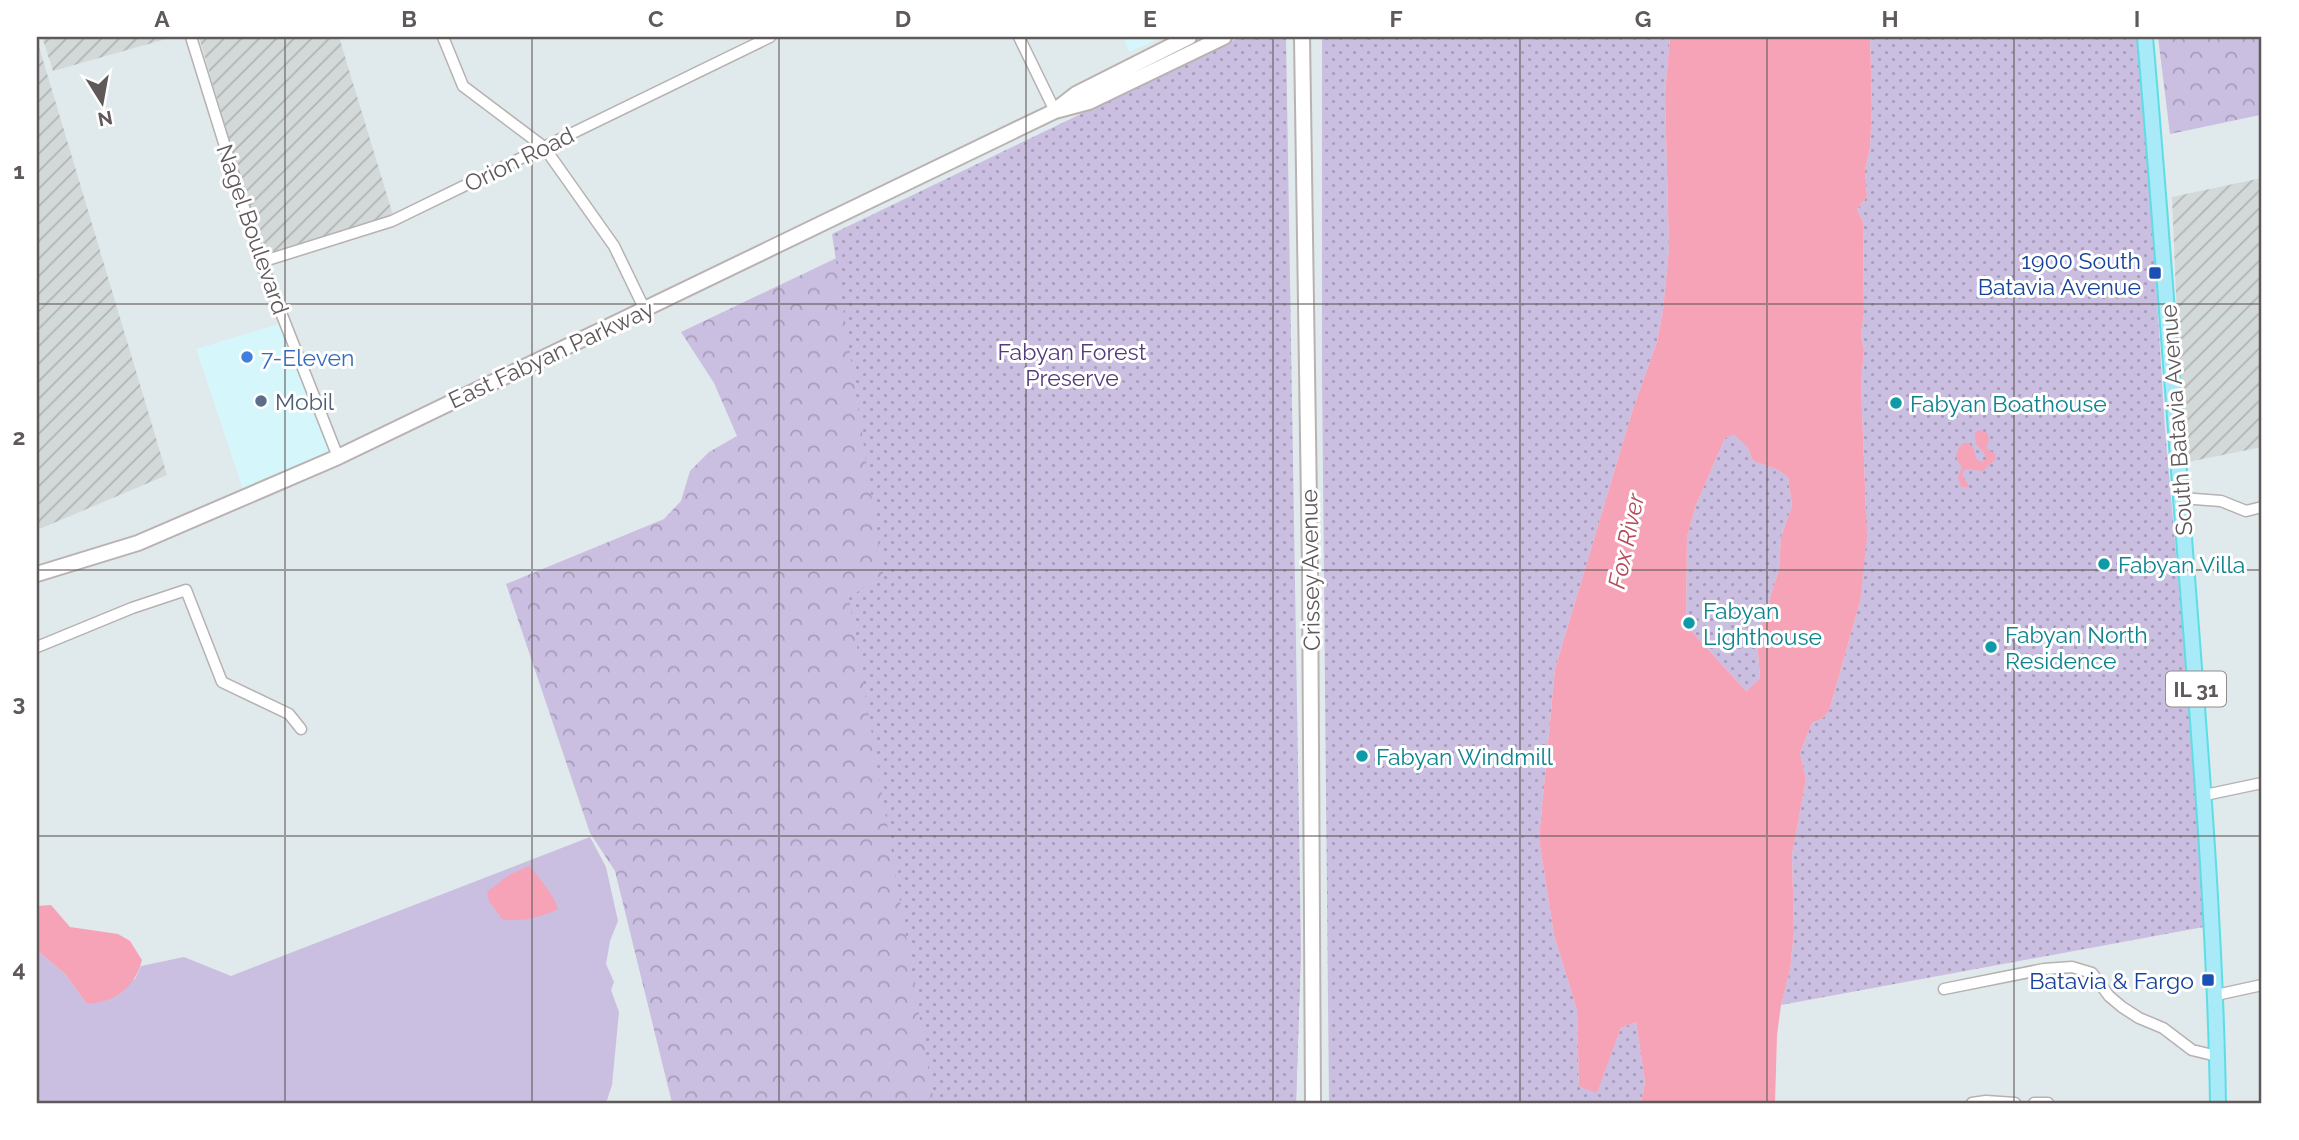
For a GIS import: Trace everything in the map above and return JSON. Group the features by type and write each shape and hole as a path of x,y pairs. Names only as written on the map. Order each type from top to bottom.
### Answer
{"main road":[{"name":"East Fabyan Parkway","path":"1055,111 1076,94 1189,37"},
{"name":"East Fabyan Parkway","path":"37,574 138,543 338,457 1055,111 1089,102 1224,37"},
{"name":"Crissey Avenue","path":"1302,37 1310,569 1313,1103"},
{"name":"South Batavia Avenue","path":"2145,37 2205,795 2216,995 2218,1103"}],"street":[{"name":"Nagel Boulevard","path":"191,37 261,262 338,457"},
{"path":"443,37 463,86 544,147 614,246 645,310"},
{"name":"Orion Road","path":"261,262 392,221 770,37"},
{"path":"1019,37 1055,111"},
{"path":"2181,498 2221,501 2246,511 2262,507"},
{"path":"37,647 132,608 186,590 222,682 289,714 301,729"},
{"path":"2205,795 2262,783"},
{"path":"1944,989 2044,969 2072,967 2092,973 2109,996 2139,1018 2163,1028 2192,1050 2217,1056"},
{"path":"2216,995 2262,985"},
{"path":"1972,1103 2015,1103"},
{"path":"2034,1103 2048,1103"}],"shaded area":[{"path":"42,37 173,37 53,71"},
{"path":"199,37 339,37 393,215 263,257"},
{"path":"1123,37 1163,37 1129,52"},
{"path":"37,40 167,475 37,530"},
{"path":"2262,178 2262,447 2183,463 2172,197"},
{"path":"282,323 335,456 245,496 196,349"}],"green space":[{"name":"Fabyan Forest Preserve","path":"1240,37 1286,37 1301,949 1296,1103 934,1103 849,598 883,574 832,234"},
{"path":"1322,37 1670,37 1665,94 1669,249 1663,310 1657,342 1633,409 1555,669 1539,839 1554,935 1577,1010 1579,1087 1597,1092 1621,1028 1636,1022 1645,1082 1641,1103 1329,1103 1322,372"},
{"path":"1870,37 2141,37 2165,429 2209,926 1781,1005 1790,970 1794,933 1792,855 1806,779 1800,753 1812,723 1823,718 1829,711 1860,602 1866,511 1861,383 1864,351 1861,335 1864,313 1863,222 1857,209 1867,197 1865,170 1870,148 1872,107"},
{"path":"2158,37 2262,37 2262,126 2260,115 2170,134"},
{"path":"868,243 1301,949 1296,1103 672,1103 615,871 590,833 506,584 664,519 681,501 690,471 709,452 737,436 714,383 681,332"},
{"path":"1734,433 1748,448 1753,461 1776,469 1788,477 1792,506 1781,537 1779,569 1757,640 1760,678 1746,691 1686,625 1687,537 1696,505 1725,438"},
{"path":"590,837 606,867 618,921 610,941 606,964 614,982 611,990 619,1012 612,1085 606,1103 37,1103 37,950 65,974 86,1003 135,979 141,966 184,957 231,976"}],"water":[{"name":"Fox River","path":"1670,37 1870,37 1872,107 1870,148 1865,170 1867,197 1857,209 1863,222 1864,313 1861,335 1864,351 1861,383 1867,537 1860,602 1829,711 1823,718 1812,723 1800,753 1806,779 1792,855 1794,933 1790,970 1777,1035 1775,1103 1641,1103 1645,1082 1636,1022 1621,1028 1597,1093 1579,1087 1577,1010 1554,935 1539,839 1555,669 1633,409 1657,342 1663,310 1669,249 1665,94","holes":["1734,434 1748,448 1753,461 1776,469 1788,477 1792,506 1781,537 1779,569 1757,640 1760,678 1746,691 1686,625 1687,537 1696,505 1725,438"]},
{"path":"1979,430 1987,433 1989,439 1986,448 1995,454 1996,459 1983,471 1965,469 1963,477 1969,487 1961,487 1958,477 1962,466 1957,451 1961,445 1969,443 1977,460 1982,462 1986,459 1976,444 1975,433"},
{"path":"529,866 550,892 558,909 530,918 502,919 489,901 487,892 509,875"},
{"path":"51,905 70,927 118,934 130,941 142,960 129,986 105,1001 86,1003 65,974 37,950 37,906"}],"place":[{"name":"1900 South Batavia Avenue","path":"2155,273"},
{"name":"7-Eleven","path":"247,357"},
{"name":"Mobil","path":"261,401"},
{"name":"Fabyan Boathouse","path":"1896,403"},
{"name":"Fabyan Villa","path":"2104,564"},
{"name":"Fabyan Lighthouse","path":"1689,623"},
{"name":"Fabyan North Residence","path":"1991,647"},
{"name":"Fabyan Windmill","path":"1362,756"},
{"name":"Batavia & Fargo","path":"2208,980"}]}
